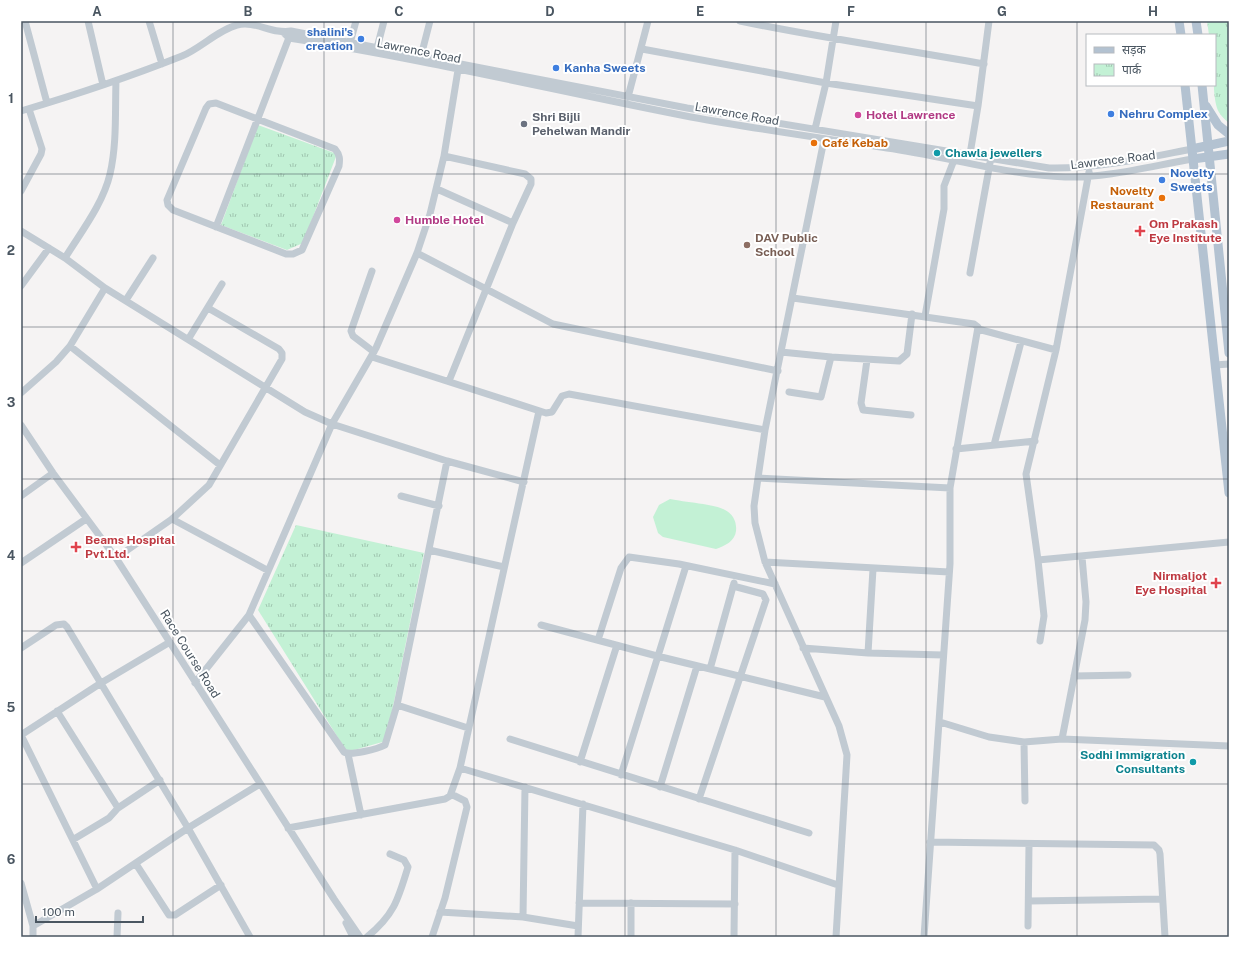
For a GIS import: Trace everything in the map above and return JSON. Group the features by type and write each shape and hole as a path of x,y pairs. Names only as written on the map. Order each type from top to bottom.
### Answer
{"main road":[{"path":"1179,21 1181,34"},
{"path":"1196,21 1198,34"},
{"path":"1185,86 1229,493"},
{"path":"1202,86 1229,353"},
{"path":"1204,103 1218,125 1229,134"},
{"path":"1192,149 1229,141"},
{"path":"1192,159 1229,154"}],"street":[{"path":"25,21 47,103"},
{"path":"88,21 104,85"},
{"path":"149,21 162,64"},
{"path":"350,43 356,21"},
{"path":"377,48 384,21"},
{"path":"421,56 430,21"},
{"path":"628,97 642,49 648,21"},
{"path":"740,21 833,40 906,50 984,64"},
{"path":"815,129 826,83 836,21"},
{"path":"970,154 989,21"},
{"path":"21,111 116,81 192,52 236,23"},
{"name":"Lawrence Road","path":"236,23 247,24 458,70 736,121 815,129 1049,168 1090,166 1192,149"},
{"path":"216,227 288,34"},
{"name":"Lawrence Road","path":"288,34 350,43 421,56 628,97 824,140 888,148 1041,174 1088,176 1192,159"},
{"path":"642,49 826,83 978,106"},
{"path":"195,683 249,615 267,570 332,424 373,354 417,253 437,189 458,70"},
{"path":"66,258 101,197 110,174 113,159 116,81"},
{"path":"209,104 216,104 335,149 340,157 339,166 302,250 297,253 286,254 216,227 173,210 168,205 167,200 209,104"},
{"path":"21,191 41,154 42,149 29,109"},
{"path":"824,140 765,430 754,506 755,523 765,562 838,726 847,755 836,937"},
{"path":"444,156 502,168 529,176 532,179 449,381"},
{"path":"970,273 991,159"},
{"path":"925,316 944,209 944,186 954,160"},
{"path":"1040,641 1044,616 1026,474 1056,350 1090,166"},
{"path":"437,189 513,223"},
{"path":"21,231 66,258 105,288 189,338 305,412 332,424 448,461 524,482"},
{"path":"21,286 49,248"},
{"path":"417,253 553,324 778,371"},
{"path":"126,300 153,258"},
{"path":"372,271 351,331 353,336 373,354 539,411 551,413 562,396 568,394 765,430"},
{"path":"189,338 222,284"},
{"path":"21,393 56,362 70,346 105,288"},
{"path":"793,298 974,324 978,329 1021,342 1056,350"},
{"path":"116,558 172,519 209,485 282,359 282,353 208,308"},
{"path":"782,352 867,360 895,361 906,357 912,314"},
{"path":"924,937 940,722 949,572 950,488 978,329"},
{"path":"994,445 1021,342"},
{"path":"70,346 220,465"},
{"path":"789,392 821,397 831,357"},
{"path":"867,360 862,408 866,411 911,415"},
{"path":"1215,365 1229,364"},
{"path":"288,828 445,800 451,794 460,768 539,411"},
{"name":"Race Course Road","path":"21,424 53,473 116,558 334,900 360,937"},
{"path":"956,449 1035,441"},
{"path":"249,615 344,752 348,754 380,748 385,745 397,705 448,461"},
{"path":"21,496 53,473"},
{"path":"758,478 950,488"},
{"path":"401,496 439,506"},
{"path":"21,563 86,519"},
{"path":"172,519 267,570"},
{"path":"1038,560 1082,558 1229,542"},
{"path":"430,550 504,567"},
{"path":"598,640 621,568 626,559 632,557 775,584"},
{"path":"1062,739 1085,620 1086,602 1082,558"},
{"path":"765,562 949,572"},
{"path":"621,774 686,566"},
{"path":"868,653 873,569"},
{"path":"710,670 735,576"},
{"path":"699,799 766,600 763,594 733,586"},
{"path":"21,648 56,625 64,624 160,780 250,937"},
{"path":"541,625 710,670 825,697"},
{"path":"97,890 74,839 21,735 101,683 170,642"},
{"path":"580,762 617,645"},
{"path":"803,648 868,653 943,655"},
{"path":"660,786 697,666"},
{"path":"1074,676 1128,675"},
{"path":"397,705 468,728"},
{"path":"57,711 118,808"},
{"path":"940,722 989,737 1024,742 1062,739 1229,746"},
{"path":"510,739 809,833"},
{"path":"1024,742 1025,801"},
{"path":"348,754 360,815"},
{"path":"460,768 736,850 838,885"},
{"path":"74,839 109,818 118,808 160,780"},
{"path":"33,926 97,890 188,828 260,784"},
{"path":"523,917 525,787"},
{"path":"432,937 440,912 467,805 465,801 451,794"},
{"path":"578,937 583,804"},
{"path":"930,842 1154,845 1159,850 1165,937"},
{"path":"1028,926 1029,844"},
{"path":"734,937 736,904 736,850"},
{"path":"367,937 388,919 394,908 408,867 404,860 390,854"},
{"path":"136,864 169,915 175,915 221,886"},
{"path":"21,883 33,926 34,937"},
{"path":"1029,901 1162,899"},
{"name":"Race Course Road","path":"334,900 353,937"},
{"path":"579,903 736,904"},
{"path":"631,903 631,937"},
{"path":"440,912 523,917 578,926"},
{"path":"117,937 118,913"}],"green space":[{"path":"1207,21 1229,21 1229,123 1219,112 1215,100 1214,86 1216,86 1216,34 1209,34"},
{"path":"258,125 337,154 303,243 287,250 221,225"},
{"path":"670,499 714,506 728,512 736,524 734,538 726,545 716,549 663,537 658,533 653,517 659,505"},
{"path":"296,525 424,553 386,741 347,752 258,610"}],"place":[{"name":"shalini's creation","path":"361,39"},
{"name":"Kanha Sweets","path":"556,68"},
{"name":"Nehru Complex","path":"1111,114"},
{"name":"Hotel Lawrence","path":"858,115"},
{"name":"Shri Bijli Pehelwan Mandir","path":"524,124"},
{"name":"Café Kebab","path":"814,143"},
{"name":"Chawla jewellers","path":"937,153"},
{"name":"Novelty Sweets","path":"1162,180"},
{"name":"Novelty Restaurant","path":"1162,198"},
{"name":"Humble Hotel","path":"397,220"},
{"name":"Om Prakash Eye Institute","path":"1140,231"},
{"name":"DAV Public School","path":"747,245"},
{"name":"Beams Hospital Pvt.Ltd.","path":"76,547"},
{"name":"Nirmaljot Eye Hospital","path":"1216,583"},
{"name":"Sodhi Immigration Consultants","path":"1193,762"}]}
